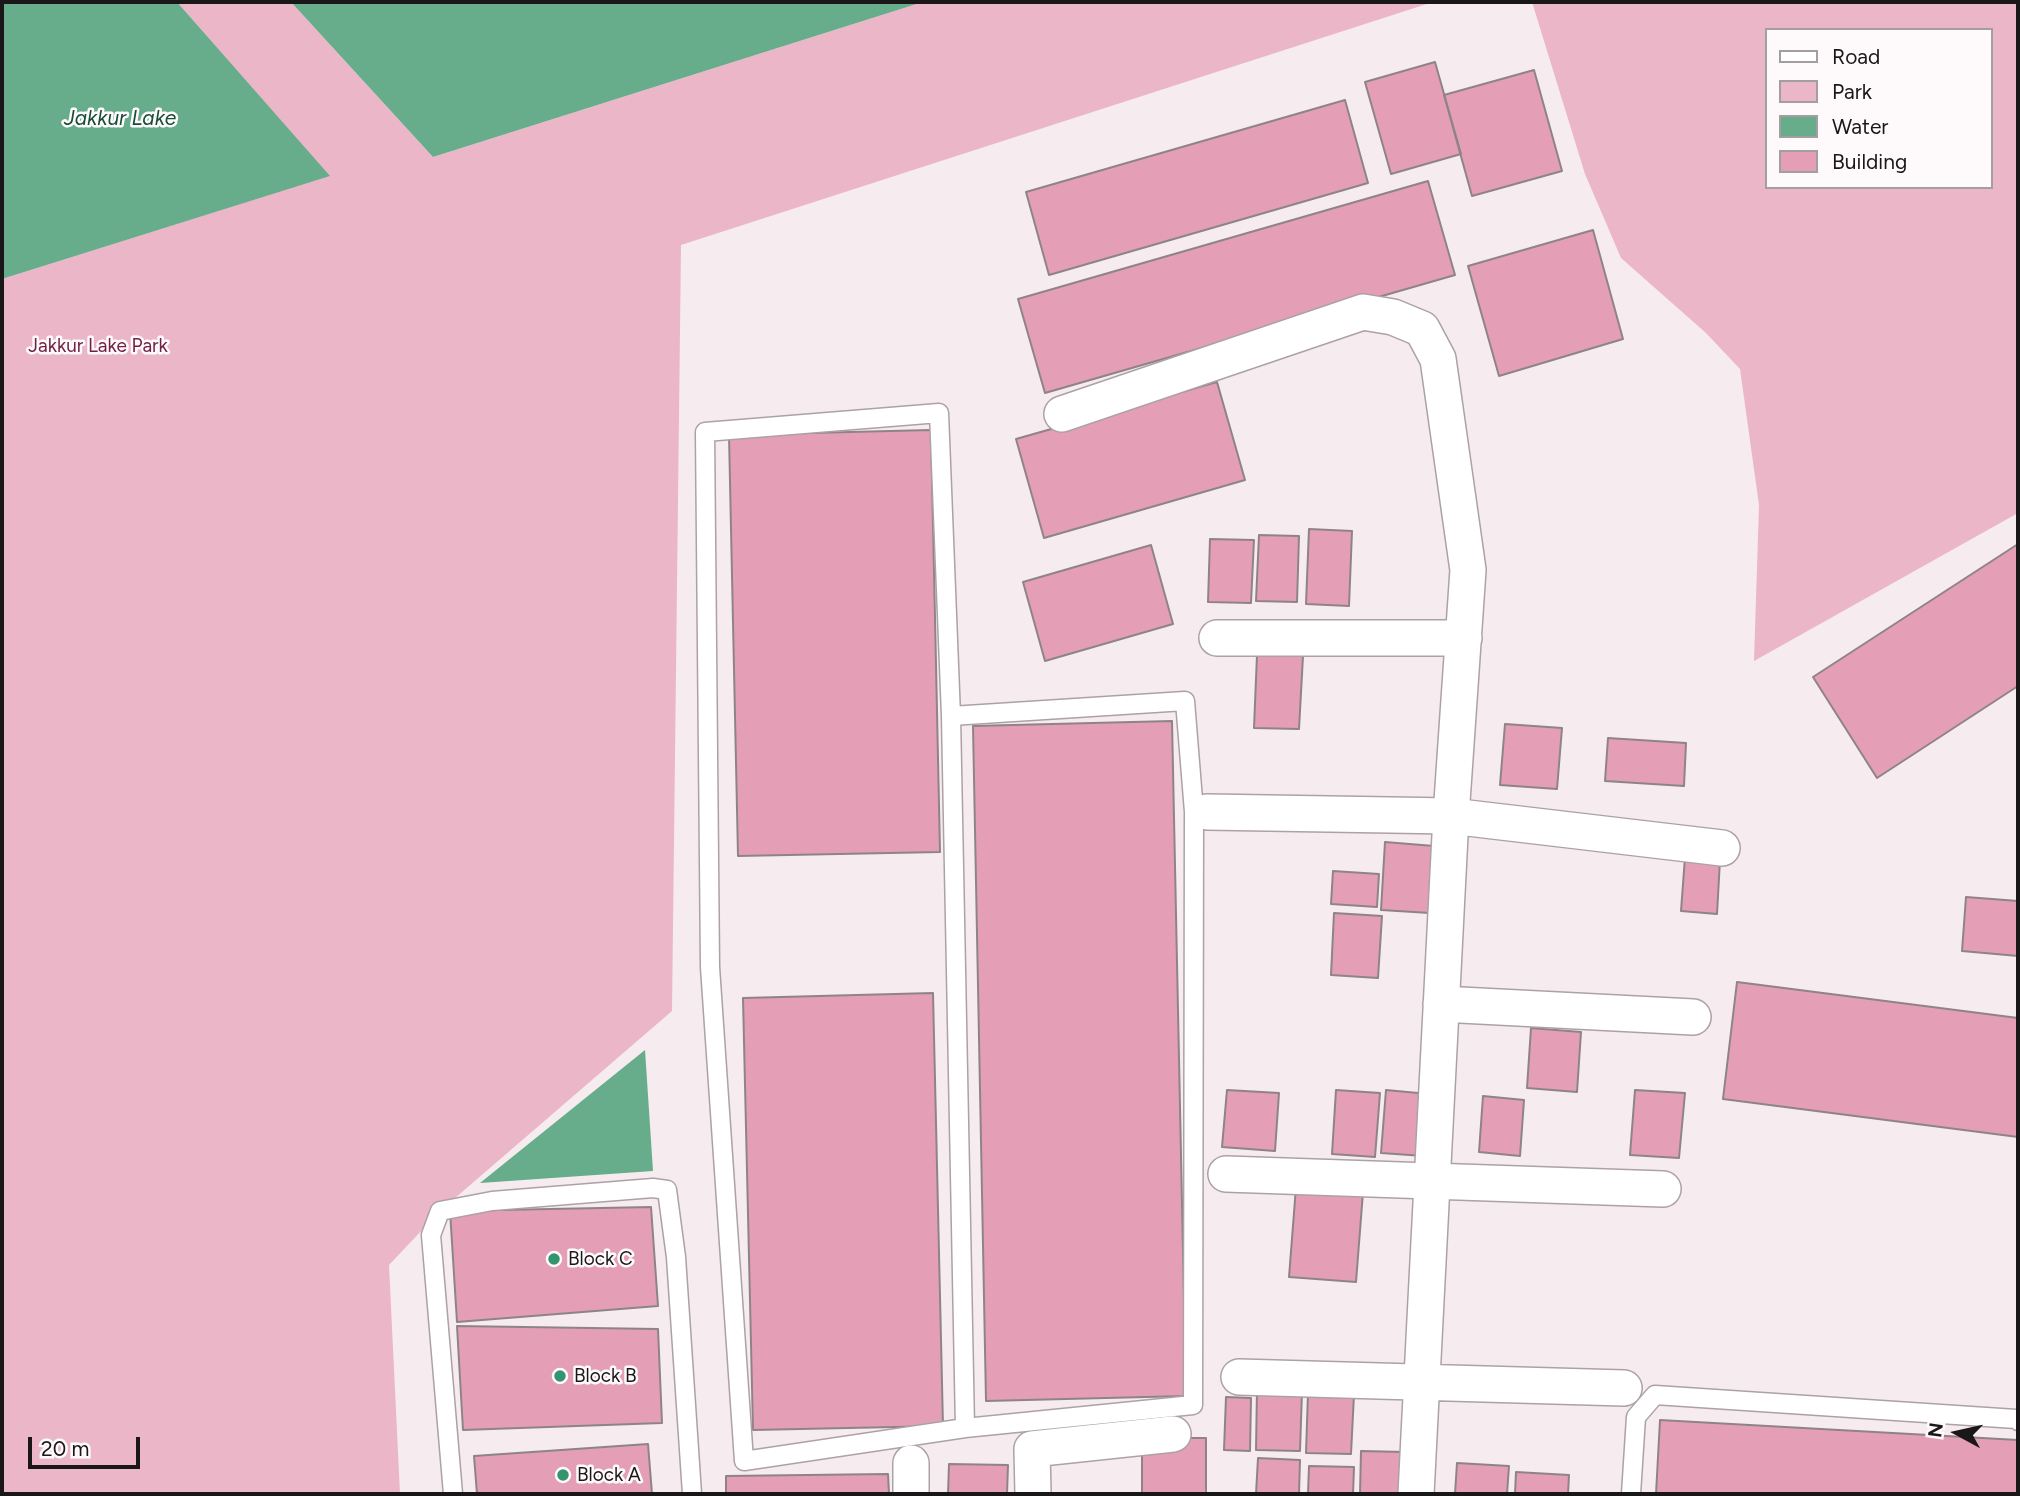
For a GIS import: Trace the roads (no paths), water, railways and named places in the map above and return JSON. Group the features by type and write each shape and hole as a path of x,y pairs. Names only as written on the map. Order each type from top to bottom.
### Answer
{"street":[{"path":"1062,414 1363,312 1393,317 1422,329 1438,359 1468,570 1451,816 1416,1494"},
{"path":"1217,638 1464,638"},
{"path":"1200,812 1451,816 1722,848"},
{"path":"1441,1004 1693,1017"},
{"path":"1226,1174 1663,1189"},
{"path":"1239,1377 1624,1388"},
{"path":"1033,1494 1031,1435 1173,1434"}],"lane":[{"path":"951,716 1185,702 1200,812 1193,1405 1031,1435 965,1428 911,1465 744,1461 710,967 705,432 939,413 951,716 965,1428"},
{"path":"453,1494 431,1235 440,1210 492,1201 653,1188 667,1190 676,1257 692,1494"},
{"path":"1631,1494 1636,1417 1655,1395 2018,1421"}],"water":[{"name":"Jakkur Lake","path":"2,2 177,2 330,176 2,279"},
{"path":"291,2 923,2 433,157"},
{"path":"645,1050 653,1171 480,1183"}],"place":[{"name":"Block C","path":"554,1259"},
{"name":"Block B","path":"560,1376"},
{"name":"Block A","path":"563,1475"}],"park label":[{"name":"Jakkur Lake Park","path":"98,346"}]}
